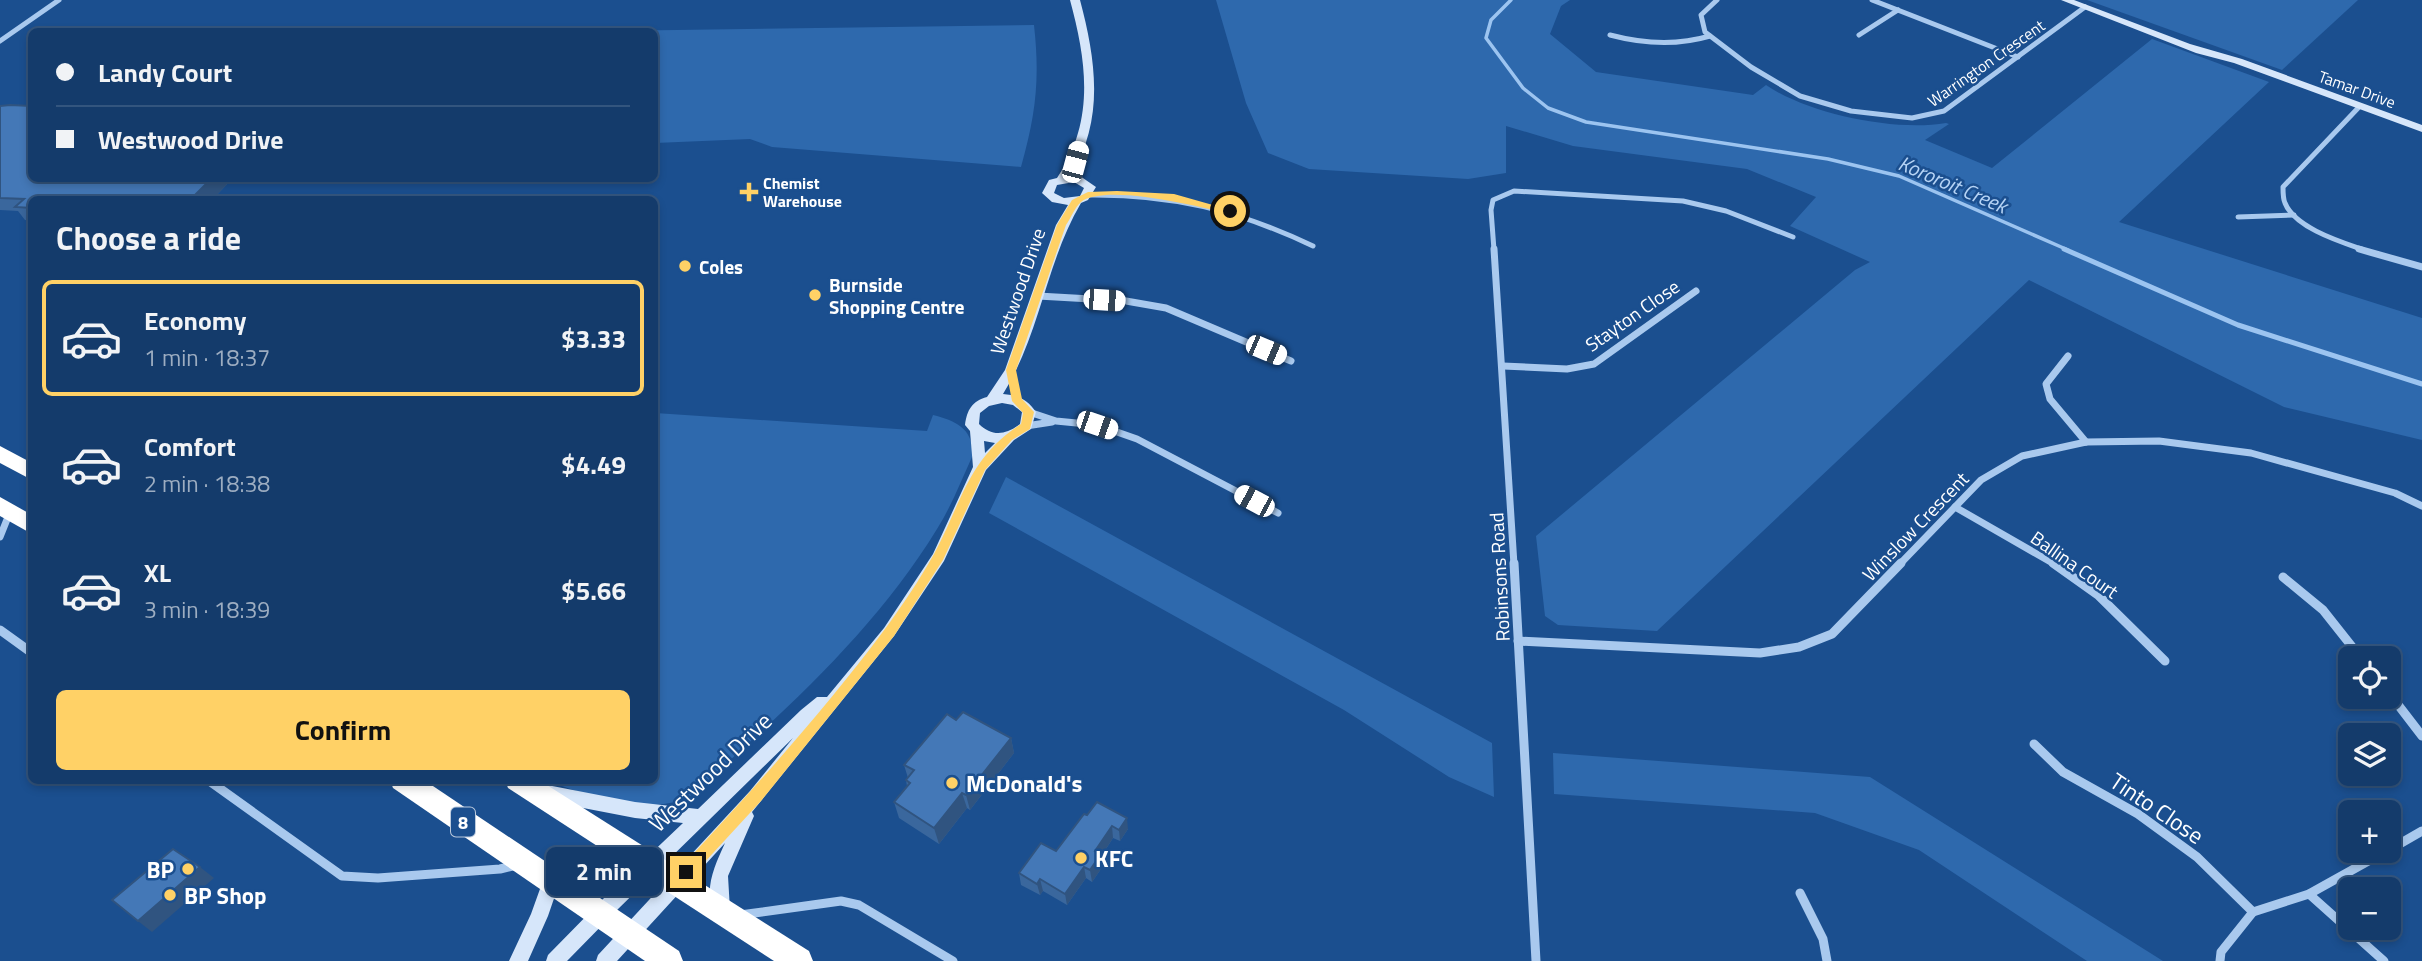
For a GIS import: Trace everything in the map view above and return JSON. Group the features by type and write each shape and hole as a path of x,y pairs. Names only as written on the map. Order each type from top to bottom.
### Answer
{"highway":[{"path":"0,453 28,470"},
{"path":"5,509 28,523"},
{"name":"8","path":"408,784 669,961"},
{"path":"525,785 647,866 799,961"}],"street":[{"path":"0,41 59,0"},
{"path":"1075,0 1085,31 1090,76 1088,117 1075,162 1062,179 1117,194 1174,197 1209,204 1313,246"},
{"path":"1610,34 1637,42 1671,44 1710,36 1703,28 1701,15 1717,0"},
{"path":"1872,0 2018,57"},
{"name":"Tamar Drive","path":"2066,0 2235,65 2422,129"},
{"name":"Warrington Crescent","path":"1710,36 1801,96 1897,118 1937,115 2085,7"},
{"path":"1859,35 1898,10"},
{"path":"2360,107 2283,187 2284,200 2294,215 2311,228 2338,241 2422,267"},
{"path":"1075,162 1087,187"},
{"name":"Westwood Drive","path":"1062,179 1053,182 1048,189 1050,197 1058,201 1062,225"},
{"path":"1058,201 1076,202 1087,187"},
{"name":"Robinsons Road","path":"1536,961 1503,366 1491,210 1493,200 1500,194 1532,191 1697,203 1739,214 1793,237"},
{"name":"Westwood Drive","path":"992,400 1011,370 1062,225 1076,202"},
{"path":"2238,217 2294,215"},
{"name":"Stayton Close","path":"1503,366 1567,369 1594,364 1696,291"},
{"path":"1038,296 1126,301 1166,309 1291,361"},
{"path":"2068,356 2046,384 2050,399 2085,442"},
{"name":"Westwood Drive","path":"1011,370 1017,401"},
{"path":"1028,419 1017,401 992,400 974,411 971,425 976,432 988,438 1009,438 1028,419 1097,425 1137,439 1278,513"},
{"path":"1028,419 1056,421"},
{"path":"976,432 980,467"},
{"name":"Westwood Drive","path":"605,961 756,796 890,632 939,557 980,467 1009,438"},
{"name":"Winslow Crescent","path":"1518,641 1760,653 1799,648 1832,635 1981,480 2022,456 2085,442 2159,441 2251,453 2395,493 2422,506"},
{"name":"Ballina Court","path":"1955,507 2050,561 2098,595 2165,661"},
{"path":"0,537 5,509"},
{"path":"2283,578 2323,610 2352,646"},
{"path":"0,630 28,650"},
{"name":"Westwood Drive","path":"555,961 647,866 785,734 846,684"},
{"path":"2401,709 2422,736"},
{"name":"Tinto Close","path":"2034,744 2063,772 2138,814 2197,857 2253,912"},
{"path":"214,784 342,876 378,878 500,869 524,863"},
{"path":"525,785 635,810 701,817"},
{"path":"756,796 736,833 719,876 725,913 841,901 859,905 953,961"},
{"path":"2401,843 2422,831"},
{"path":"2220,961 2221,952 2253,912 2309,894 2365,863"},
{"path":"518,961 539,916 551,881"},
{"path":"1800,893 1823,939 1827,961"},
{"path":"2309,894 2384,961"}],"shaded area":[{"path":"1216,0 1570,0 1561,6 1550,34 1596,72 1753,95 1766,85 1805,104 1853,118 1902,125 1946,123 1949,124 1925,140 1992,168 2152,39 2269,82 2119,222 2422,318 2422,440 2284,407 2029,280 1657,631 1558,625 1545,616 1536,536 1855,270 1870,262 1790,226 1816,197 1747,169 1573,146 1506,126 1506,173 1468,179 1309,169 1268,153 1246,103"},
{"path":"2087,0 2358,0 2282,70"},
{"path":"1034,25 1037,63 1035,96 1021,167 772,147 750,139 658,143 658,30"},
{"path":"658,413 927,431 933,415 950,420 963,428 971,440 972,457 951,503 917,560 846,648 711,779 689,797 665,804 631,804 556,784 658,784"},
{"path":"1006,477 1492,743 1494,797 1449,777 1344,710 989,513"},
{"path":"1553,753 1870,777 2163,961 2087,961 1919,850 1815,813 1554,794"}],"building":[{"path":"0,106 28,106 28,182 208,182 194,196 28,196 28,208 15,207 24,199 0,198"},
{"name":"McDonald's","path":"963,712 1011,738 966,795 962,793 934,828 894,802 910,783 906,780 914,770 904,765 947,714 956,720"},
{"name":"KFC","path":"1097,802 1127,818 1119,830 1112,826 1095,851 1101,854 1090,870 1084,867 1065,894 1040,879 1037,884 1019,873 1041,843 1056,851 1084,814 1087,815"},
{"path":"173,849 200,867 138,921 112,900"}],"waterway":[{"name":"Kororoit Creek","path":"1511,0 1491,20 1486,38 1523,88 1548,108 1586,122 1828,159 1899,176 2068,250"},
{"name":"Kororoit Creek","path":"2064,249 2238,325 2422,384"}],"place":[{"name":"Chemist Warehouse","path":"749,192"},
{"name":"Coles","path":"685,266"},
{"name":"Burnside Shopping Centre","path":"815,295"},
{"name":"McDonald's","path":"952,783"},
{"name":"KFC","path":"1081,858"},
{"name":"BP","path":"188,869"},
{"name":"BP Shop","path":"170,895"}],"route":[{"path":"686,872 756,796 890,632 939,557 980,467 1009,438 1026,426 1029,412 1017,401 1011,370 1062,225 1076,202 1088,195 1174,197 1230,211"}]}
